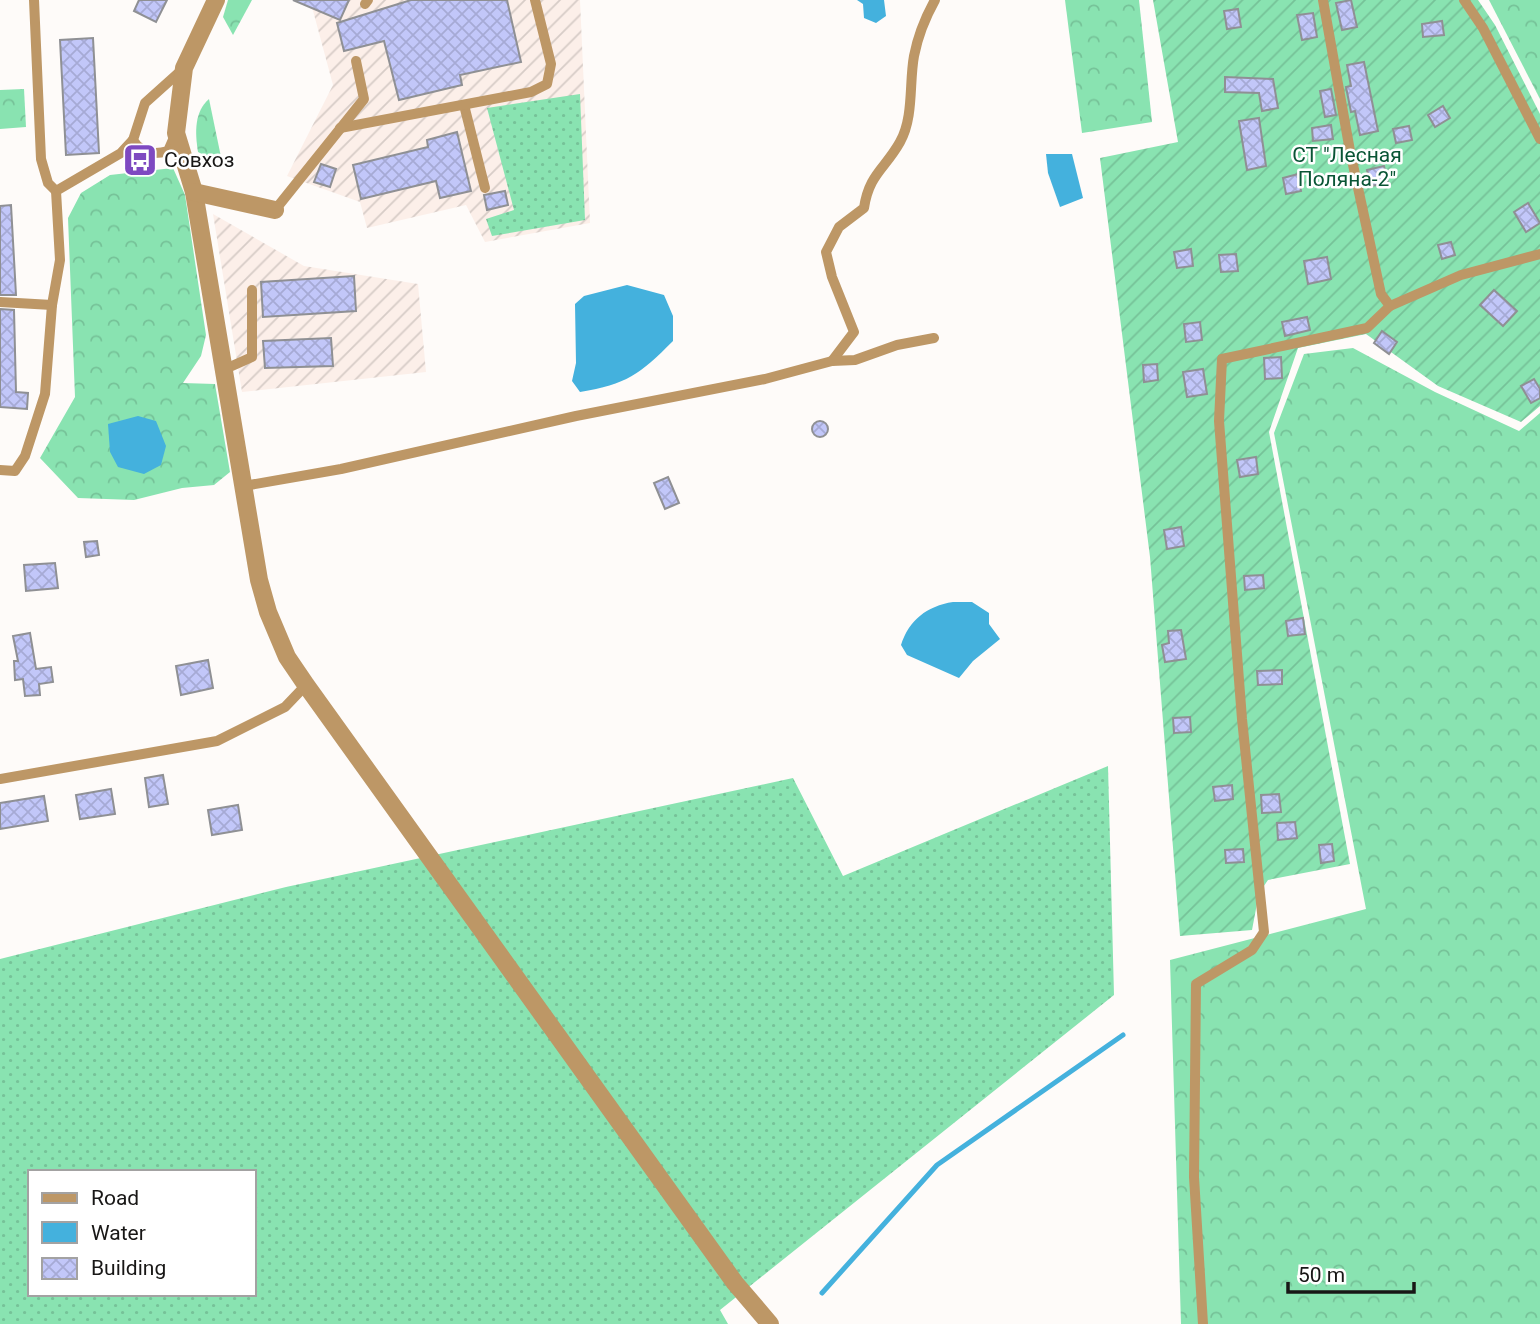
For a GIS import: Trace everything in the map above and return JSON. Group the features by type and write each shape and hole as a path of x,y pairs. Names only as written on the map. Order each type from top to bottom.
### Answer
{"street":[{"path":"216,0 184,68 176,133 194,192 223,370 268,612 287,657 306,685 735,1283 770,1324"},
{"path":"194,192 275,210"}],"lane":[{"path":"0,470 15,471 25,456 37,424 45,394 52,305 60,260 56,191 48,183 41,159 34,0"},
{"path":"340,128 531,92 547,84 551,64 535,0"},
{"path":"832,361 854,332 832,277 826,252 839,227 864,208 867,187 901,141 911,95 913,58 921,24 934,0"},
{"path":"1323,0 1349,151 1381,294 1390,306"},
{"path":"1464,0 1483,28 1540,139"},
{"path":"275,210 364,99 356,61"},
{"path":"56,191 121,153 133,140 145,103 184,68"},
{"path":"464,105 485,188"},
{"path":"133,140 143,151 159,154 168,151 176,133"},
{"path":"1203,1324 1194,1177 1196,984 1252,950 1264,932 1242,719 1220,446 1222,359 1367,328 1390,306 1461,275 1540,254"},
{"path":"223,370 252,357 252,290"},
{"path":"0,302 52,305"},
{"path":"244,486 341,469 576,416 754,381 832,361 855,360 897,345 933,338"},
{"path":"0,779 217,741 285,706 306,685"}],"shaded area":[{"path":"314,0 580,0 590,223 485,242 466,205 367,228 360,202 287,176 333,85 312,7"},
{"path":"213,214 304,266 418,284 426,372 242,392"}],"green space":[{"path":"228,0 252,0 233,35 223,17"},
{"path":"1065,0 1139,0 1152,122 1082,133"},
{"name":"СТ \"Лесная Поляна-2\"","path":"1153,0 1478,0 1495,25 1540,114 1540,406 1521,422 1438,386 1366,334 1298,348 1269,432 1350,864 1268,880 1259,893 1252,930 1180,936 1150,557 1100,158 1178,142"},
{"path":"1489,0 1540,0 1540,99"},
{"path":"24,89 26,127 0,129 0,90"},
{"path":"580,94 585,220 492,236 486,219 514,210 487,108"},
{"path":"209,99 221,157 208,157 198,152 198,116"},
{"path":"173,168 185,195 206,335 201,356 183,383 215,384 230,472 214,485 182,488 134,500 78,498 40,458 75,397 68,218 81,193 110,175"},
{"path":"1353,348 1435,392 1519,431 1540,413 1540,1324 1181,1324 1170,960 1366,909 1274,433 1304,354"},
{"path":"1108,766 1114,995 720,1310 728,1324 0,1324 0,959 286,887 793,778 843,876"}],"water":[{"path":"857,0 884,0 886,16 876,23 864,18 863,4"},
{"path":"1046,154 1072,154 1083,198 1060,207 1048,173"},
{"path":"627,285 664,295 673,316 673,341 631,376 610,385 580,392 572,381 576,363 575,304 584,296"},
{"path":"138,416 156,421 166,446 161,465 144,474 118,467 110,452 108,424"},
{"path":"953,602 972,602 989,613 989,624 1000,639 973,661 959,678 907,655 901,645 909,628 920,616 935,607"}],"building":[{"path":"139,0 167,0 156,22 134,11"},
{"path":"293,0 349,0 340,20"},
{"path":"411,0 507,0 521,62 460,75 462,85 399,100 384,41 344,51 337,23"},
{"path":"1351,0 1357,27 1342,30 1336,3"},
{"path":"1238,9 1241,27 1227,29 1224,11"},
{"path":"1313,13 1317,37 1302,40 1297,15"},
{"path":"1442,21 1444,35 1423,37 1422,24"},
{"path":"93,38 99,153 66,155 60,40"},
{"path":"1364,62 1378,131 1360,135 1355,111 1351,112 1346,87 1351,86 1347,65"},
{"path":"1225,77 1273,79 1278,108 1262,111 1259,93 1225,92"},
{"path":"1331,89 1336,115 1325,117 1320,91"},
{"path":"1443,106 1450,118 1435,127 1428,115"},
{"path":"1259,118 1266,166 1247,170 1239,121"},
{"path":"1331,125 1333,139 1313,141 1312,128"},
{"path":"1409,126 1412,140 1396,143 1393,129"},
{"path":"457,132 471,191 440,198 436,181 361,199 353,165 428,147 427,140"},
{"path":"321,164 336,169 330,187 314,182"},
{"path":"1384,166 1388,183 1371,186 1367,170"},
{"path":"1298,174 1301,191 1286,194 1283,178"},
{"path":"505,191 508,205 487,210 484,195"},
{"path":"1528,203 1540,223 1526,232 1514,212"},
{"path":"11,205 16,295 0,295 0,206"},
{"path":"1451,242 1455,255 1442,259 1438,245"},
{"path":"1191,249 1193,266 1177,268 1174,252"},
{"path":"1236,254 1238,271 1221,272 1219,255"},
{"path":"1327,257 1331,279 1308,284 1304,261"},
{"path":"354,276 356,311 263,317 261,282"},
{"path":"1494,290 1517,311 1503,326 1480,305"},
{"path":"0,309 14,310 16,392 28,393 27,409 0,407"},
{"path":"1307,317 1310,330 1285,336 1282,322"},
{"path":"1200,322 1202,340 1186,342 1184,324"},
{"path":"1382,331 1397,342 1389,354 1374,343"},
{"path":"331,338 333,366 265,368 263,341"},
{"path":"1281,357 1282,378 1265,379 1264,358"},
{"path":"1157,364 1158,380 1144,382 1143,365"},
{"path":"1203,369 1207,394 1187,397 1183,372"},
{"path":"1534,379 1540,389 1540,398 1531,403 1521,386"},
{"path":"817,421 823,421 828,429 826,435 817,437 812,432 812,426"},
{"path":"1256,457 1258,474 1240,477 1237,460"},
{"path":"668,477 679,503 665,509 654,483"},
{"path":"1181,527 1184,546 1167,549 1164,530"},
{"path":"97,541 99,555 86,557 84,542"},
{"path":"55,563 58,588 26,591 24,565"},
{"path":"1263,575 1264,588 1245,590 1244,576"},
{"path":"1303,618 1305,634 1288,636 1286,621"},
{"path":"1181,630 1186,659 1165,662 1162,645 1169,643 1168,631"},
{"path":"30,633 36,669 51,667 53,682 39,684 40,695 25,696 23,679 15,680 14,661 18,661 13,636"},
{"path":"208,660 213,688 181,695 176,666"},
{"path":"1282,670 1282,684 1258,685 1257,671"},
{"path":"1190,717 1191,732 1174,733 1173,718"},
{"path":"163,775 168,804 149,807 145,778"},
{"path":"1232,785 1233,799 1215,801 1213,787"},
{"path":"111,789 115,814 80,819 76,795"},
{"path":"1279,794 1281,812 1262,813 1261,795"},
{"path":"44,796 48,821 0,829 0,803"},
{"path":"238,805 242,830 212,835 208,810"},
{"path":"1295,822 1297,838 1278,840 1277,823"},
{"path":"1332,844 1334,861 1321,863 1319,845"},
{"path":"1243,849 1244,862 1226,863 1225,850"}],"waterway":[{"path":"822,1293 937,1165 1123,1035"}],"place":[{"name":"Совхоз","path":"140,160"}]}
